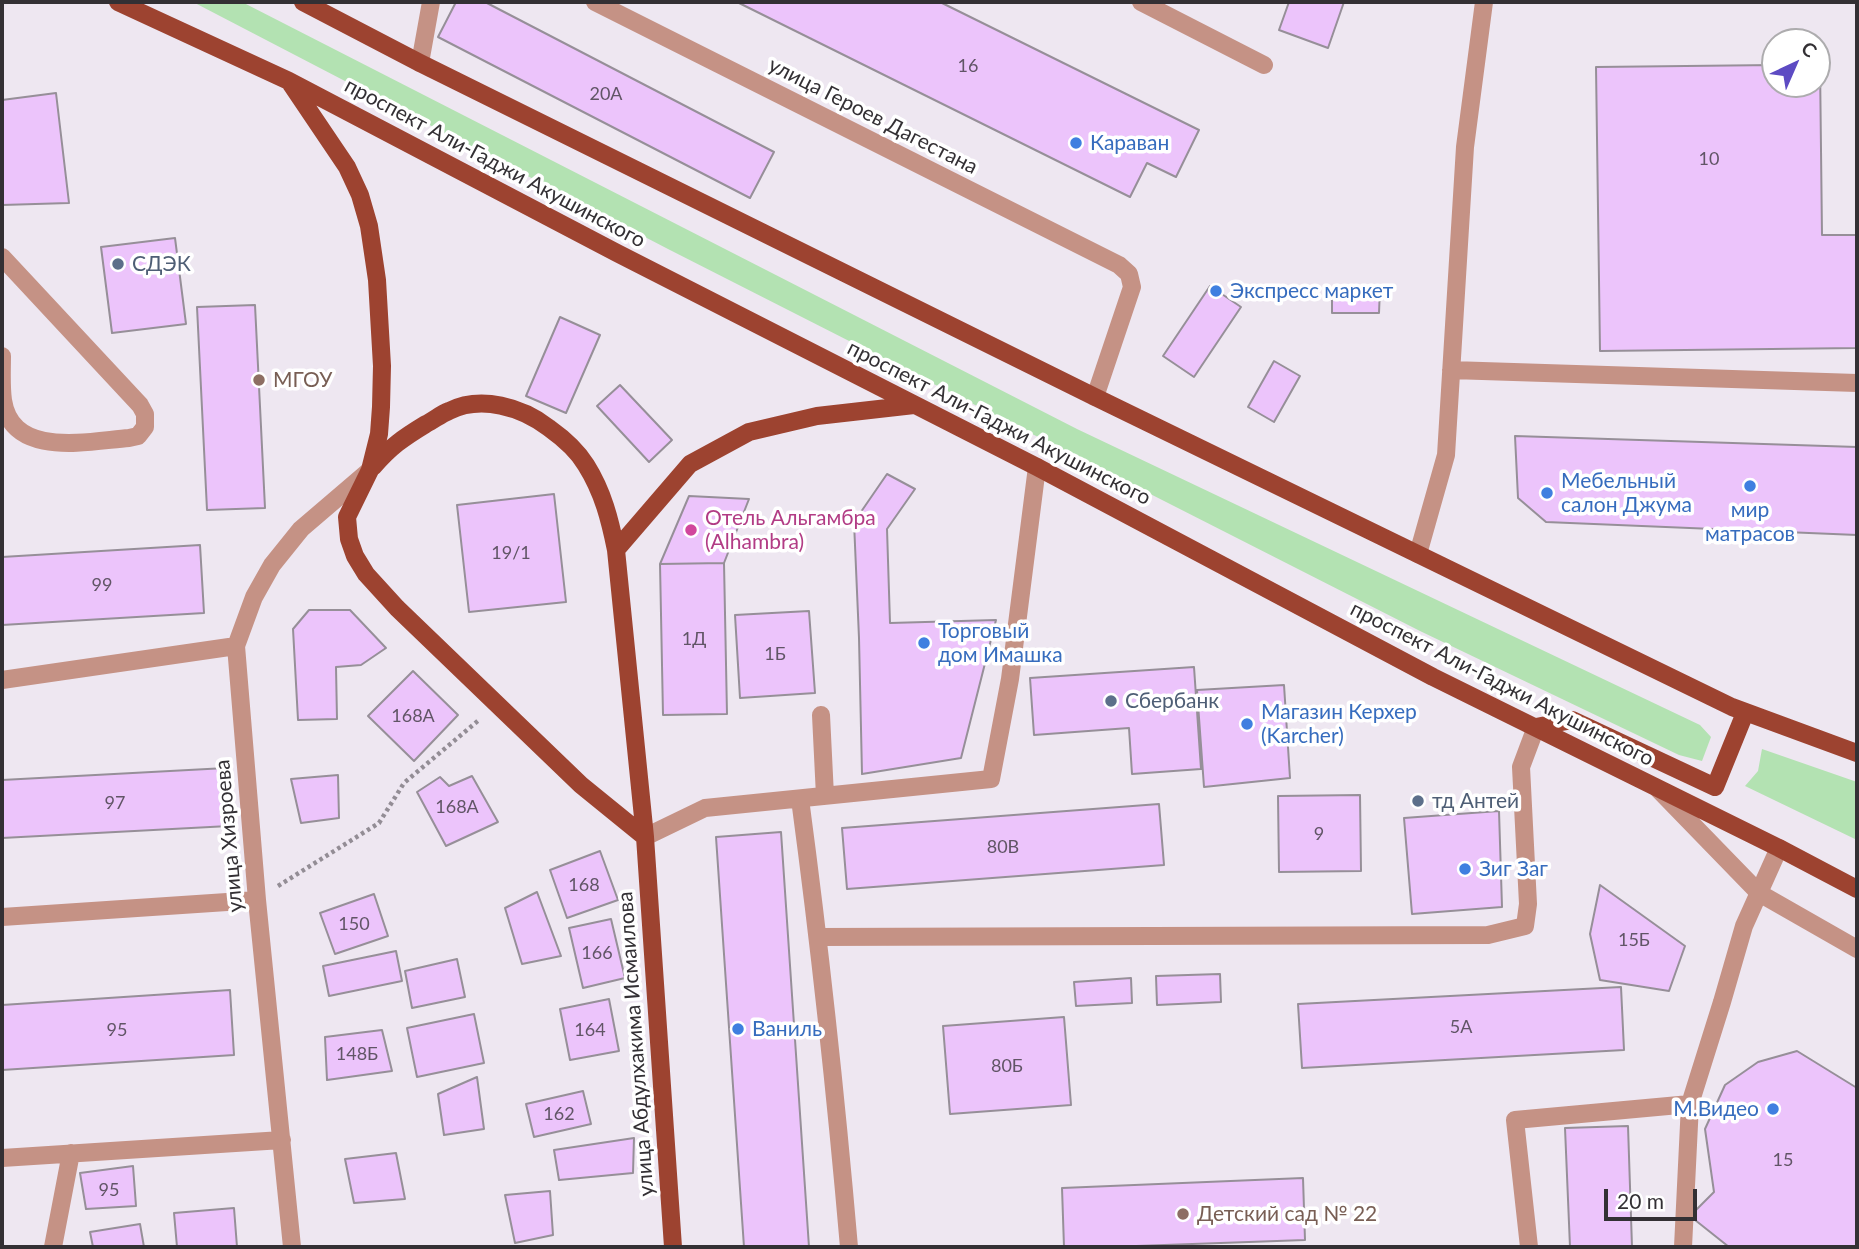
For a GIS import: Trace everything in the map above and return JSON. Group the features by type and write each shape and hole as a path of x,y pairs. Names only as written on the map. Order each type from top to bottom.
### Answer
{"main road":[{"name":"проспект Али-Гаджи Акушинского","path":"118,2 289,81 617,253 1037,467 1433,677 1857,889"},
{"path":"303,2 420,63 1418,554 1745,712 1857,753"},
{"path":"289,81 347,167 360,195 369,226 377,280 382,366 379,434 370,470 347,517 349,539 355,556 366,574 397,608 581,785 645,837"},
{"name":"улица Абдулхакима Исмаилова","path":"370,470 403,437 451,409 477,404 502,405 520,410 565,439 585,463 600,490 616,550 645,837 673,1247"},
{"path":"616,550 690,464 749,432 817,416 914,405"},
{"path":"1536,727 1572,720 1715,787 1745,712"}],"street":[{"path":"420,63 431,2"},
{"name":"улица Героев Дагестана","path":"595,2 1119,265 1129,274 1132,288 1096,397"},
{"path":"1141,2 1264,65"},
{"path":"1418,554 1446,455 1465,148 1484,2"},
{"path":"2,257 140,405 145,414 145,427 138,436 129,438 57,444 38,441 24,434 11,421 3,402 2,356"},
{"path":"1451,370 1857,383"},
{"path":"645,837 705,808 991,779 1010,679 1037,467"},
{"name":"улица Хизроева","path":"292,1247 257,900 236,646 254,597 272,565 301,529 370,470"},
{"path":"2,680 236,646"},
{"path":"821,715 825,796"},
{"path":"818,937 1488,935 1525,926 1528,904 1521,767 1536,727"},
{"path":"1656,787 1759,893 1857,949"},
{"path":"800,799 836,1098 849,1247"},
{"path":"1683,1247 1690,1104 1744,926 1779,848"},
{"path":"2,917 257,900"},
{"path":"1529,1247 1515,1120 1690,1104"},
{"path":"2,1158 282,1140"},
{"path":"53,1247 71,1153"}],"path":[{"path":"257,900 379,823 404,783 498,705"}],"green space":[{"path":"193,2 242,2 1077,429 1700,725 1711,737 1702,761 1679,755 1420,631 668,249"},
{"path":"1762,749 1857,782 1857,840 1745,786 1758,771"}],"building":[{"path":"456,2 485,2 774,152 750,198 438,37"},
{"path":"737,2 940,2 1199,130 1176,177 1147,163 1130,197"},
{"path":"1289,2 1344,2 1328,48 1279,30"},
{"path":"1761,65 1761,98 1820,98 1822,235 1857,235 1857,348 1600,351 1596,67"},
{"path":"56,93 69,203 2,205 2,100"},
{"path":"175,238 186,324 112,333 101,247"},
{"path":"1210,286 1241,307 1194,377 1163,356"},
{"path":"1332,288 1380,288 1379,313 1332,313"},
{"path":"255,305 265,508 207,510 197,307"},
{"path":"560,317 600,335 566,413 526,396"},
{"path":"1274,361 1300,376 1274,422 1248,407"},
{"path":"620,385 672,440 649,462 597,406"},
{"path":"1515,436 1857,447 1857,535 1546,522 1518,498"},
{"path":"887,474 915,489 887,529 890,623 996,620 961,758 862,774 854,522"},
{"path":"554,494 566,602 469,612 457,505"},
{"path":"689,496 749,499 724,563 660,564"},
{"path":"200,545 204,613 2,625 2,557"},
{"path":"724,563 727,714 663,715 660,564"},
{"path":"309,610 350,610 386,648 361,665 336,667 337,719 298,720 293,629"},
{"path":"809,611 815,693 740,698 735,615"},
{"path":"1194,667 1201,769 1132,774 1129,728 1034,735 1030,678"},
{"path":"413,671 458,715 414,761 368,716"},
{"path":"1284,685 1290,778 1204,787 1197,690"},
{"path":"226,768 229,826 2,838 2,780"},
{"path":"338,775 339,818 301,823 291,779"},
{"path":"472,776 498,822 446,846 417,792 440,777 449,786"},
{"path":"1360,795 1361,871 1279,872 1278,796"},
{"path":"1159,804 1164,865 847,889 842,828"},
{"path":"1499,811 1502,907 1412,914 1404,818"},
{"path":"781,832 809,1247 744,1247 716,837"},
{"path":"600,851 618,900 567,918 550,870"},
{"path":"1600,885 1685,946 1669,991 1600,980 1590,934"},
{"path":"537,892 561,956 522,964 505,908"},
{"path":"374,894 388,936 335,954 320,913"},
{"path":"611,919 625,978 583,988 569,928"},
{"path":"396,951 402,981 329,996 323,966"},
{"path":"457,959 465,997 412,1008 405,971"},
{"path":"1220,974 1221,1002 1157,1005 1156,976"},
{"path":"1131,978 1132,1003 1076,1006 1074,982"},
{"path":"1621,987 1624,1050 1302,1068 1298,1004"},
{"path":"230,990 234,1055 2,1070 2,1005"},
{"path":"609,999 619,1051 570,1060 560,1009"},
{"path":"474,1014 484,1063 417,1077 407,1028"},
{"path":"1064,1017 1071,1105 950,1114 943,1026"},
{"path":"382,1030 392,1071 327,1080 325,1037"},
{"path":"1797,1051 1857,1088 1857,1247 1729,1247 1690,1216 1714,1192 1705,1129 1725,1085 1758,1062"},
{"path":"477,1077 484,1129 444,1135 438,1094"},
{"path":"583,1091 591,1124 534,1137 526,1104"},
{"path":"1628,1126 1632,1247 1570,1247 1565,1128"},
{"path":"634,1138 633,1173 559,1180 554,1150"},
{"path":"396,1153 405,1199 354,1203 345,1159"},
{"path":"133,1166 136,1206 86,1209 80,1173"},
{"name":"Детский сад № 22","path":"1303,1178 1305,1240 1064,1247 1062,1188"},
{"path":"550,1191 553,1235 515,1243 505,1195"},
{"path":"234,1208 237,1247 177,1247 174,1213"},
{"path":"140,1224 144,1247 93,1247 90,1232"}],"place":[{"name":"Караван","path":"1076,143"},
{"name":"СДЭК","path":"118,264"},
{"name":"Экспресс маркет","path":"1216,291"},
{"name":"МГОУ","path":"259,380"},
{"name":"мир матрасов","path":"1750,486"},
{"name":"Мебельный салон Джума","path":"1547,493"},
{"name":"Отель Альгамбра (Alhambra)","path":"691,530"},
{"name":"Торговый дом Имашка","path":"924,643"},
{"name":"Сбербанк","path":"1111,701"},
{"name":"Магазин Керхер (Karcher)","path":"1247,724"},
{"name":"тд Антей","path":"1418,801"},
{"name":"Зиг Заг","path":"1465,869"},
{"name":"Ваниль","path":"738,1029"},
{"name":"М.Видео","path":"1773,1109"},
{"name":"Детский сад № 22","path":"1183,1214"}]}
